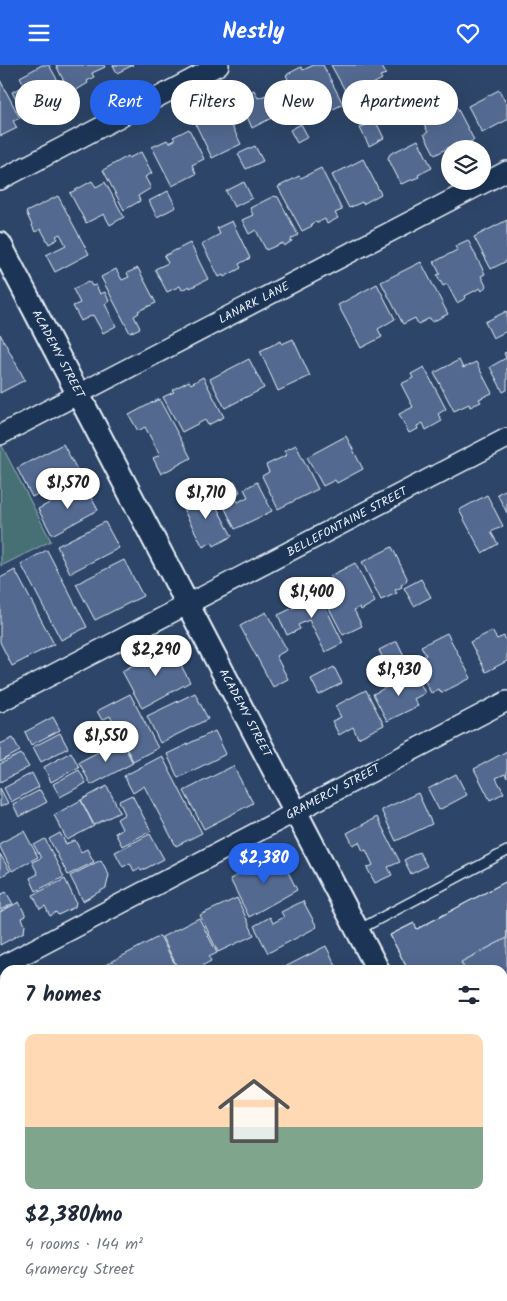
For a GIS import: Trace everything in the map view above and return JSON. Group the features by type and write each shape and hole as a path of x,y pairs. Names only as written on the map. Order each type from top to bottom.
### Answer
{"street":[{"path":"0,180 219,65"},
{"name":"LANARK LANE","path":"0,435 507,171"},
{"name":"ACADEMY STREET","path":"0,244 376,965"},
{"name":"BELLEFONTAINE STREET","path":"0,702 507,438"},
{"name":"GRAMERCY STREET","path":"4,965 507,701"}],"lane":[{"path":"358,930 507,851"}],"green space":[{"path":"2,446 51,541 1,566 0,447"}],"building":[{"path":"42,65 49,65 57,80 22,80 20,77"},
{"path":"56,65 104,65 105,67 92,73 94,77 80,88 80,80 63,80"},
{"path":"113,65 133,65 117,73"},
{"path":"314,65 323,65 331,80 288,80 286,75 301,67 303,70"},
{"path":"331,65 381,65 386,74 380,76 382,79 380,80 342,80 342,85"},
{"path":"0,80 15,108 15,120 13,121 17,128 1,136"},
{"path":"332,83 342,102 342,105 332,110"},
{"path":"254,90 258,98 264,96 264,122 252,128 251,125 254,125"},
{"path":"499,90 507,105 507,120 482,133 468,106"},
{"path":"458,110 474,140 441,140 441,152 435,155 424,134 428,132 424,125 458,125"},
{"path":"196,125 232,125 241,144 212,158"},
{"path":"302,125 308,137 297,143 290,130"},
{"path":"366,125 378,125 384,138 369,146 360,128"},
{"path":"189,129 204,159 192,165 196,174 172,186 152,147 167,140 169,143 175,140 173,137"},
{"path":"418,140 432,168 418,175 419,177 401,184 388,158 390,154"},
{"path":"255,146 263,161 246,169 238,154"},
{"path":"141,152 152,173 145,177 151,188 138,196 140,201 124,210 103,170 128,156 129,158"},
{"path":"363,159 381,194 363,204 362,202 349,208 332,175"},
{"path":"321,168 342,210 335,213 338,218 327,224 325,219 317,223 317,221 302,231 278,187 299,176 301,178"},
{"path":"92,181 96,187 105,182 124,217 110,225 104,214 86,223 70,193"},
{"path":"244,182 252,198 234,207 226,191"},
{"path":"168,191 176,207 157,217 149,201"},
{"path":"58,196 89,254 55,272 46,255 66,245 60,234 56,236 58,239 49,244 41,229 35,232 26,212"},
{"path":"274,196 278,197 298,235 284,246 283,243 266,250 256,230 249,234 242,220 253,215 250,208"},
{"path":"507,220 507,261 491,269 474,237"},
{"path":"232,221 250,258 239,264 241,268 224,277 223,275 219,277 202,244 220,234 217,228"},
{"path":"468,240 485,274 481,276 486,286 482,291 480,288 457,303 447,284 443,286 437,275 440,274 434,262 457,250 455,246"},
{"path":"190,243 208,279 190,288 189,286 182,290 180,286 167,292 155,269 168,263 164,256"},
{"path":"421,262 448,314 432,322 430,318 418,324 415,318 403,324 381,282"},
{"path":"138,268 156,303 138,311 139,313 134,316 140,328 130,333 101,277 116,269 122,280 129,277 127,273"},
{"path":"89,281 92,286 96,285 100,294 105,292 109,301 105,304 116,326 103,333 93,315 81,321 73,306 80,303 73,289"},
{"path":"377,284 395,319 378,329 382,337 361,348 338,305"},
{"path":"507,311 507,331 493,338 485,322"},
{"path":"0,334 25,380 0,393"},
{"path":"293,339 310,376 278,391 260,351 281,341 282,344"},
{"path":"507,352 507,390 503,392 490,367 506,358 504,353"},
{"path":"249,359 264,388 225,408 210,379"},
{"path":"459,360 463,368 476,362 492,393 479,399 481,402 470,407 469,404 454,411 434,373"},
{"path":"424,367 446,409 438,414 442,421 426,430 423,423 417,426 418,429 409,433 399,414 413,407 401,384 413,378 411,374"},
{"path":"203,377 224,417 208,425 205,420 182,432 163,397 174,392 172,390 189,381 191,384"},
{"path":"159,399 191,458 161,474 153,458 160,455 145,427 138,431 129,415"},
{"path":"346,436 363,469 337,483 335,480 323,486 307,457"},
{"path":"63,444 79,473 32,497 17,468"},
{"path":"296,445 318,489 278,509 262,476 269,472 266,465 287,455 284,451"},
{"path":"235,482 240,492 234,495 238,502 248,497 244,489 257,482 272,511 235,529 217,492"},
{"path":"84,485 98,510 52,535 38,509"},
{"path":"507,489 507,513 497,494"},
{"path":"208,491 232,536 214,546 212,542 203,547 181,505"},
{"path":"487,495 503,526 491,532 498,544 482,553 459,510"},
{"path":"105,522 119,548 70,573 57,546"},
{"path":"392,547 407,578 406,582 401,585 402,587 395,590 397,593 381,600 362,562"},
{"path":"47,550 87,627 61,640 21,564"},
{"path":"124,560 143,596 95,620 76,584"},
{"path":"355,563 375,602 361,610 360,607 354,610 362,626 343,635 318,587 332,580 330,576"},
{"path":"15,570 54,644 12,666 0,642 0,578"},
{"path":"421,579 431,597 414,606 404,588"},
{"path":"316,588 343,643 325,652 309,620 298,625 300,629 287,635 278,615 297,606 294,599"},
{"path":"266,612 287,650 276,656 288,679 273,687 240,626"},
{"path":"492,631 497,639 504,636 507,643 507,661 486,672 470,642"},
{"path":"447,633 471,678 441,693 439,689 431,693 415,661 426,655 421,646"},
{"path":"397,641 408,664 390,673 379,650"},
{"path":"170,645 190,682 142,708 122,671"},
{"path":"334,667 342,683 319,695 311,679"},
{"path":"415,673 425,693 414,699 418,706 387,721 373,694"},
{"path":"366,690 384,725 358,738 353,727 339,735 332,721 341,717 335,706"},
{"path":"195,693 208,719 160,743 147,716"},
{"path":"130,694 158,748 133,761 110,716 102,720 97,711"},
{"path":"53,717 60,730 31,745 25,732"},
{"path":"215,731 226,754 178,778 167,754"},
{"path":"60,733 68,748 41,762 33,747"},
{"path":"13,738 20,751 0,762 0,744"},
{"path":"121,740 133,763 91,785 79,762"},
{"path":"507,751 507,778 505,774 496,778 504,793 490,800 474,769"},
{"path":"71,752 79,767 51,782 44,767"},
{"path":"21,754 29,767 0,782 0,764"},
{"path":"162,756 202,833 176,846 144,786 133,793 124,776"},
{"path":"233,766 253,803 204,829 184,791"},
{"path":"79,770 86,783 60,797 53,784"},
{"path":"32,773 39,787 11,802 4,788"},
{"path":"456,774 467,795 439,810 428,789"},
{"path":"107,786 120,812 94,825 81,800"},
{"path":"0,788 8,803 0,807"},
{"path":"40,790 47,802 19,817 13,804"},
{"path":"418,793 432,824 396,841 381,810"},
{"path":"132,795 151,831 122,846 115,833 122,829 117,819 125,814 119,801"},
{"path":"81,800 94,826 67,840 54,815"},
{"path":"377,817 400,862 388,867 392,875 375,883 367,868 373,865 366,850 363,851 359,842 353,845 347,833"},
{"path":"24,831 38,857 12,871 0,847 0,843"},
{"path":"60,833 66,844 75,840 81,852 87,849 94,862 68,875 49,839"},
{"path":"150,834 164,859 141,871 140,868 134,871 130,863 123,867 115,852"},
{"path":"45,839 64,877 36,891 30,878 38,874 32,862 41,858 34,845"},
{"path":"419,852 427,866 411,874 404,860"},
{"path":"0,854 10,871 0,877"},
{"path":"279,854 297,890 249,917 230,879"},
{"path":"101,860 109,875 106,888 83,901 70,876"},
{"path":"65,879 76,902 75,907 58,915 56,912 50,916 45,906 40,909 33,895"},
{"path":"507,881 507,938 461,962 462,965 405,965 390,935 414,923 417,929"},
{"path":"507,881 507,965 405,965 390,935 414,923 417,929"},
{"path":"6,892 13,904 0,910 0,895"},
{"path":"237,898 254,935 218,952 200,915"},
{"path":"303,901 317,927 268,953 254,926 270,917 273,923 284,917 281,912"},
{"path":"19,902 26,916 22,918 25,925 24,932 0,945 0,912"},
{"path":"199,918 217,953 209,957 211,961 203,965 176,965 162,937"},
{"path":"160,936 175,965 105,965"},
{"path":"326,946 336,965 289,965"}]}
